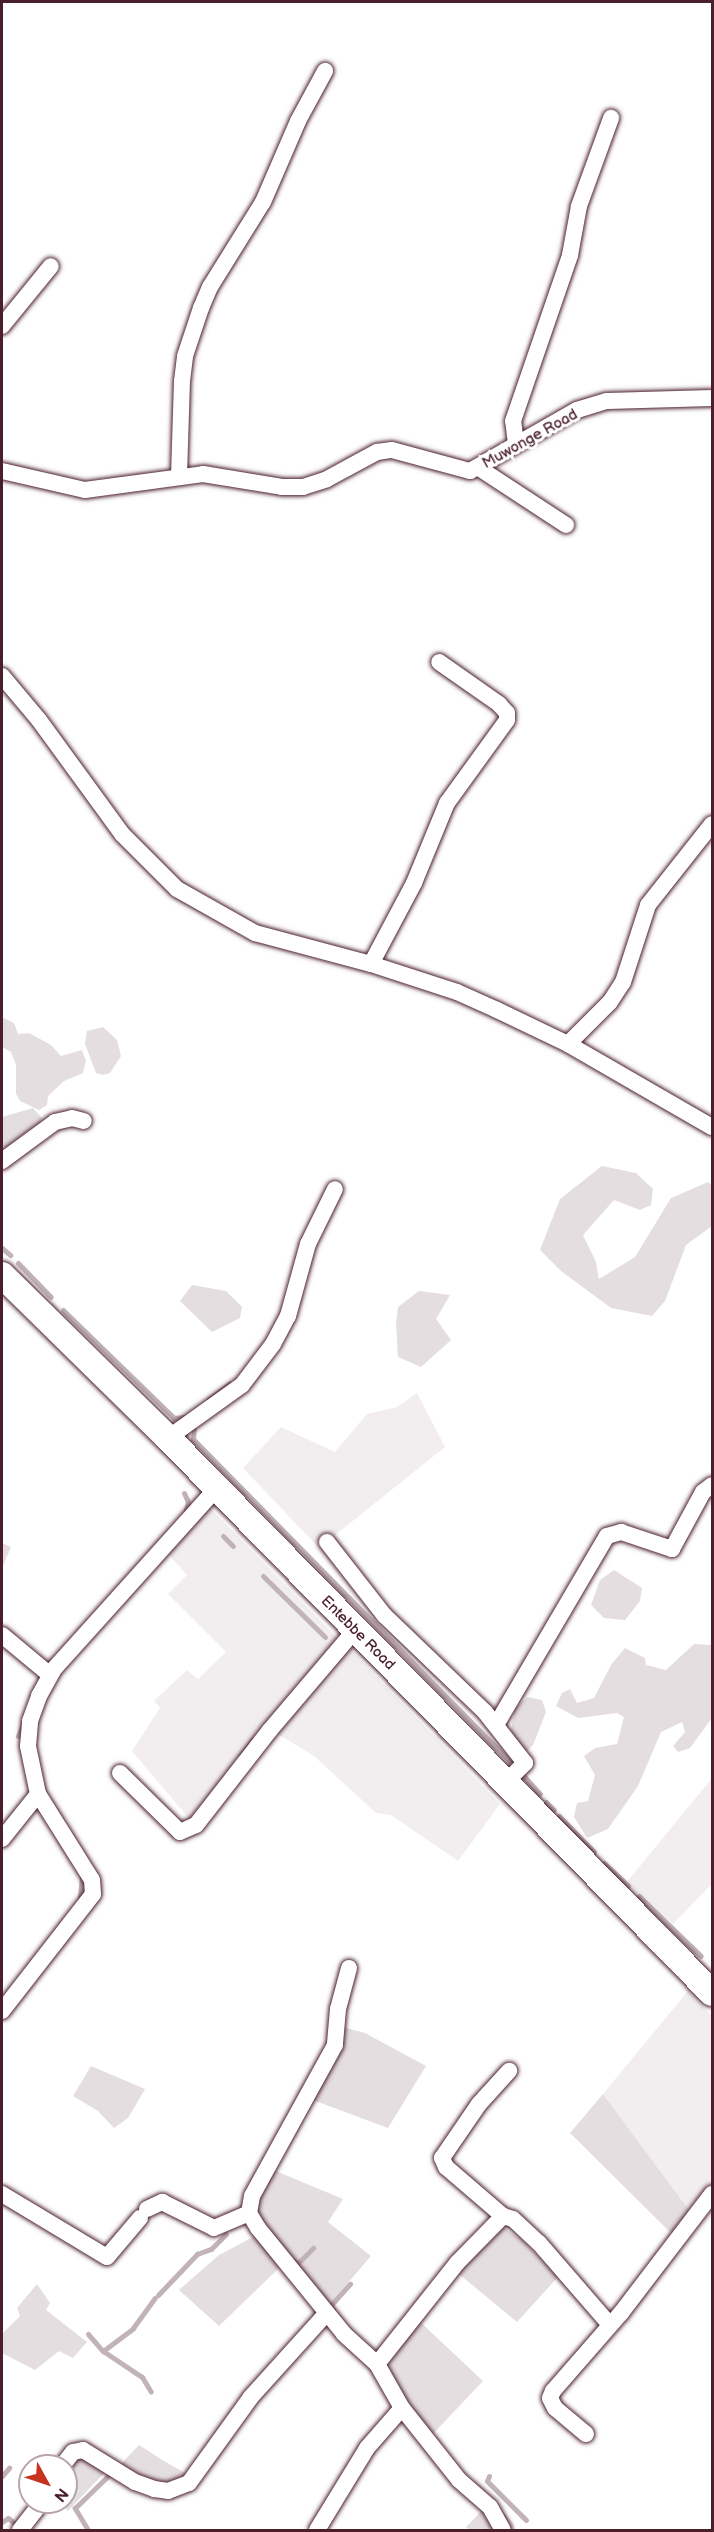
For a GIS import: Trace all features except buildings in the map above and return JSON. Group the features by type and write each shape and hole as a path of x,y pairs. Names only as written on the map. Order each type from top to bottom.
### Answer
{"main road":[{"name":"Entebbe Road","path":"2,1275 168,1438 504,1784 712,1993"}],"street":[{"path":"179,476 185,356 201,308 210,287 263,202 298,121 324,71"},
{"path":"516,444 513,421 570,255 579,206 611,118"},
{"path":"2,326 51,266"},
{"name":"Muwonge Road","path":"2,471 85,490 203,474 282,487 303,487 327,479 371,455 392,450 459,471 479,468 516,444 577,410 607,401 712,398"},
{"path":"479,468 566,525"},
{"path":"371,964 414,883 447,803 507,720 507,713 499,704 439,662"},
{"path":"2,676 33,713 122,834 177,889 255,933 371,964 457,992 568,1044 712,1127"},
{"path":"568,1044 610,1002 632,959 648,905 712,824"},
{"path":"2,1161 56,1122 72,1118 84,1120"},
{"path":"168,1438 242,1385 273,1344 288,1316 308,1244 335,1189"},
{"path":"496,1725 607,1536 621,1532 672,1549 703,1492 712,1485"},
{"path":"2,2011 93,1894 92,1880 38,1794 28,1746 30,1721 50,1675 217,1488"},
{"path":"327,1542 384,1615 444,1670 496,1725 525,1763 504,1784"},
{"path":"120,1773 180,1833 196,1825 270,1730 355,1630"},
{"path":"2,1635 50,1675"},
{"path":"2,1839 38,1794"},
{"path":"349,1968 338,2009 335,2046 252,2196 249,2213 327,2313 377,2364 402,2408 459,2480 490,2507 503,2530"},
{"path":"509,2071 479,2104 442,2158 446,2167 503,2216 513,2219 539,2242 610,2325"},
{"path":"586,2434 555,2408 550,2398 560,2380 610,2325 712,2194"},
{"path":"2,2195 107,2257 144,2213 162,2202 214,2228 249,2213"},
{"path":"377,2364 457,2263 503,2216"},
{"path":"71,2454 83,2450 135,2482 154,2489 168,2492 189,2483 251,2397 327,2313"},
{"path":"317,2530 367,2448 402,2408"},
{"path":"20,2530 33,2514"}],"shaded area":[{"path":"2,1017 14,1023 18,1034 29,1033 51,1045 61,1056 82,1050 86,1061 83,1073 64,1081 48,1096 47,1105 39,1110 20,1101 16,1094 16,1065 11,1052 2,1047"},
{"path":"103,1027 117,1040 121,1056 110,1073 103,1075 96,1073 85,1044 87,1031"},
{"path":"33,1108 42,1118 38,1128 9,1149 2,1146 2,1117"},
{"path":"602,1166 636,1173 653,1189 651,1205 640,1210 614,1200 583,1235 596,1262 599,1279 635,1257 671,1198 708,1182 712,1185 712,1226 686,1245 665,1301 652,1316 611,1308 561,1271 540,1250 560,1199"},
{"path":"192,1285 226,1291 242,1307 240,1318 212,1332 180,1301"},
{"path":"419,1291 450,1295 436,1319 451,1340 421,1367 398,1357 396,1323 398,1307"},
{"path":"417,1393 445,1447 319,1548 243,1468 281,1427 335,1452 367,1414 397,1407"},
{"path":"210,1508 338,1639 277,1708 191,1821 132,1751 160,1708 154,1701 187,1670 198,1679 226,1652 168,1594 187,1575 166,1552"},
{"path":"2,1543 11,1547 2,1568"},
{"path":"614,1570 642,1588 640,1601 625,1620 604,1618 591,1605 600,1580"},
{"path":"694,1644 712,1645 712,1718 690,1748 678,1752 673,1746 685,1732 682,1722 661,1732 638,1786 608,1829 587,1838 574,1817 577,1803 588,1801 595,1775 584,1756 595,1748 617,1744 624,1717 617,1713 578,1718 556,1706 562,1693 570,1689 577,1703 594,1698 611,1665 625,1648 645,1658 646,1665 666,1670"},
{"path":"348,1647 500,1804 458,1861 391,1815 376,1813 314,1756 273,1731"},
{"path":"528,1697 542,1700 546,1712 533,1745 527,1751 518,1750 511,1730 515,1708"},
{"path":"712,1778 712,1884 673,1924 626,1883"},
{"path":"688,1991 712,2016 712,2184 689,2210 603,2094"},
{"path":"343,2027 365,2033 426,2066 388,2128 310,2099"},
{"path":"91,2066 145,2089 128,2118 114,2128 98,2111 73,2096"},
{"path":"603,2094 689,2210 675,2237 570,2133"},
{"path":"271,2169 343,2199 328,2222 371,2256 328,2306 254,2213"},
{"path":"502,2227 522,2240 558,2277 517,2322 459,2274 488,2234"},
{"path":"255,2236 281,2266 219,2326 179,2290 219,2255"},
{"path":"37,2284 50,2303 46,2310 87,2342 73,2358 59,2351 35,2370 2,2353 2,2334 20,2316 17,2308"},
{"path":"417,2319 483,2381 430,2437 394,2383 389,2368 392,2354"},
{"path":"139,2445 190,2476 167,2488 138,2477 120,2465"},
{"path":"78,2458 108,2469 78,2500"},
{"path":"492,2500 513,2523 515,2530 469,2530 466,2527"}],"waterway":[{"path":"2,1248 10,1255"},
{"path":"18,1263 51,1297"},
{"path":"63,1310 174,1418 185,1417"},
{"path":"209,1399 230,1383"},
{"path":"194,1429 193,1439 509,1761"},
{"path":"184,1493 188,1502 185,1513"},
{"path":"223,1536 233,1546"},
{"path":"263,1576 325,1637"},
{"path":"18,1736 24,1721"},
{"path":"241,1755 253,1739"},
{"path":"523,1775 540,1794"},
{"path":"546,1802 554,1810"},
{"path":"559,1816 594,1852"},
{"path":"604,1863 628,1885"},
{"path":"80,1898 82,1876"},
{"path":"639,1896 701,1956"},
{"path":"158,2295 197,2254 211,2249 226,2234"},
{"path":"294,2261 297,2264 313,2248"},
{"path":"333,2309 330,2306 350,2284"},
{"path":"103,2351 133,2328 155,2298"},
{"path":"88,2334 103,2351 142,2377 151,2392"},
{"path":"2,2476 9,2468"},
{"path":"88,2530 75,2508 113,2471"},
{"path":"489,2476 487,2481 526,2520"},
{"path":"2,2522 8,2518 19,2527"}]}
